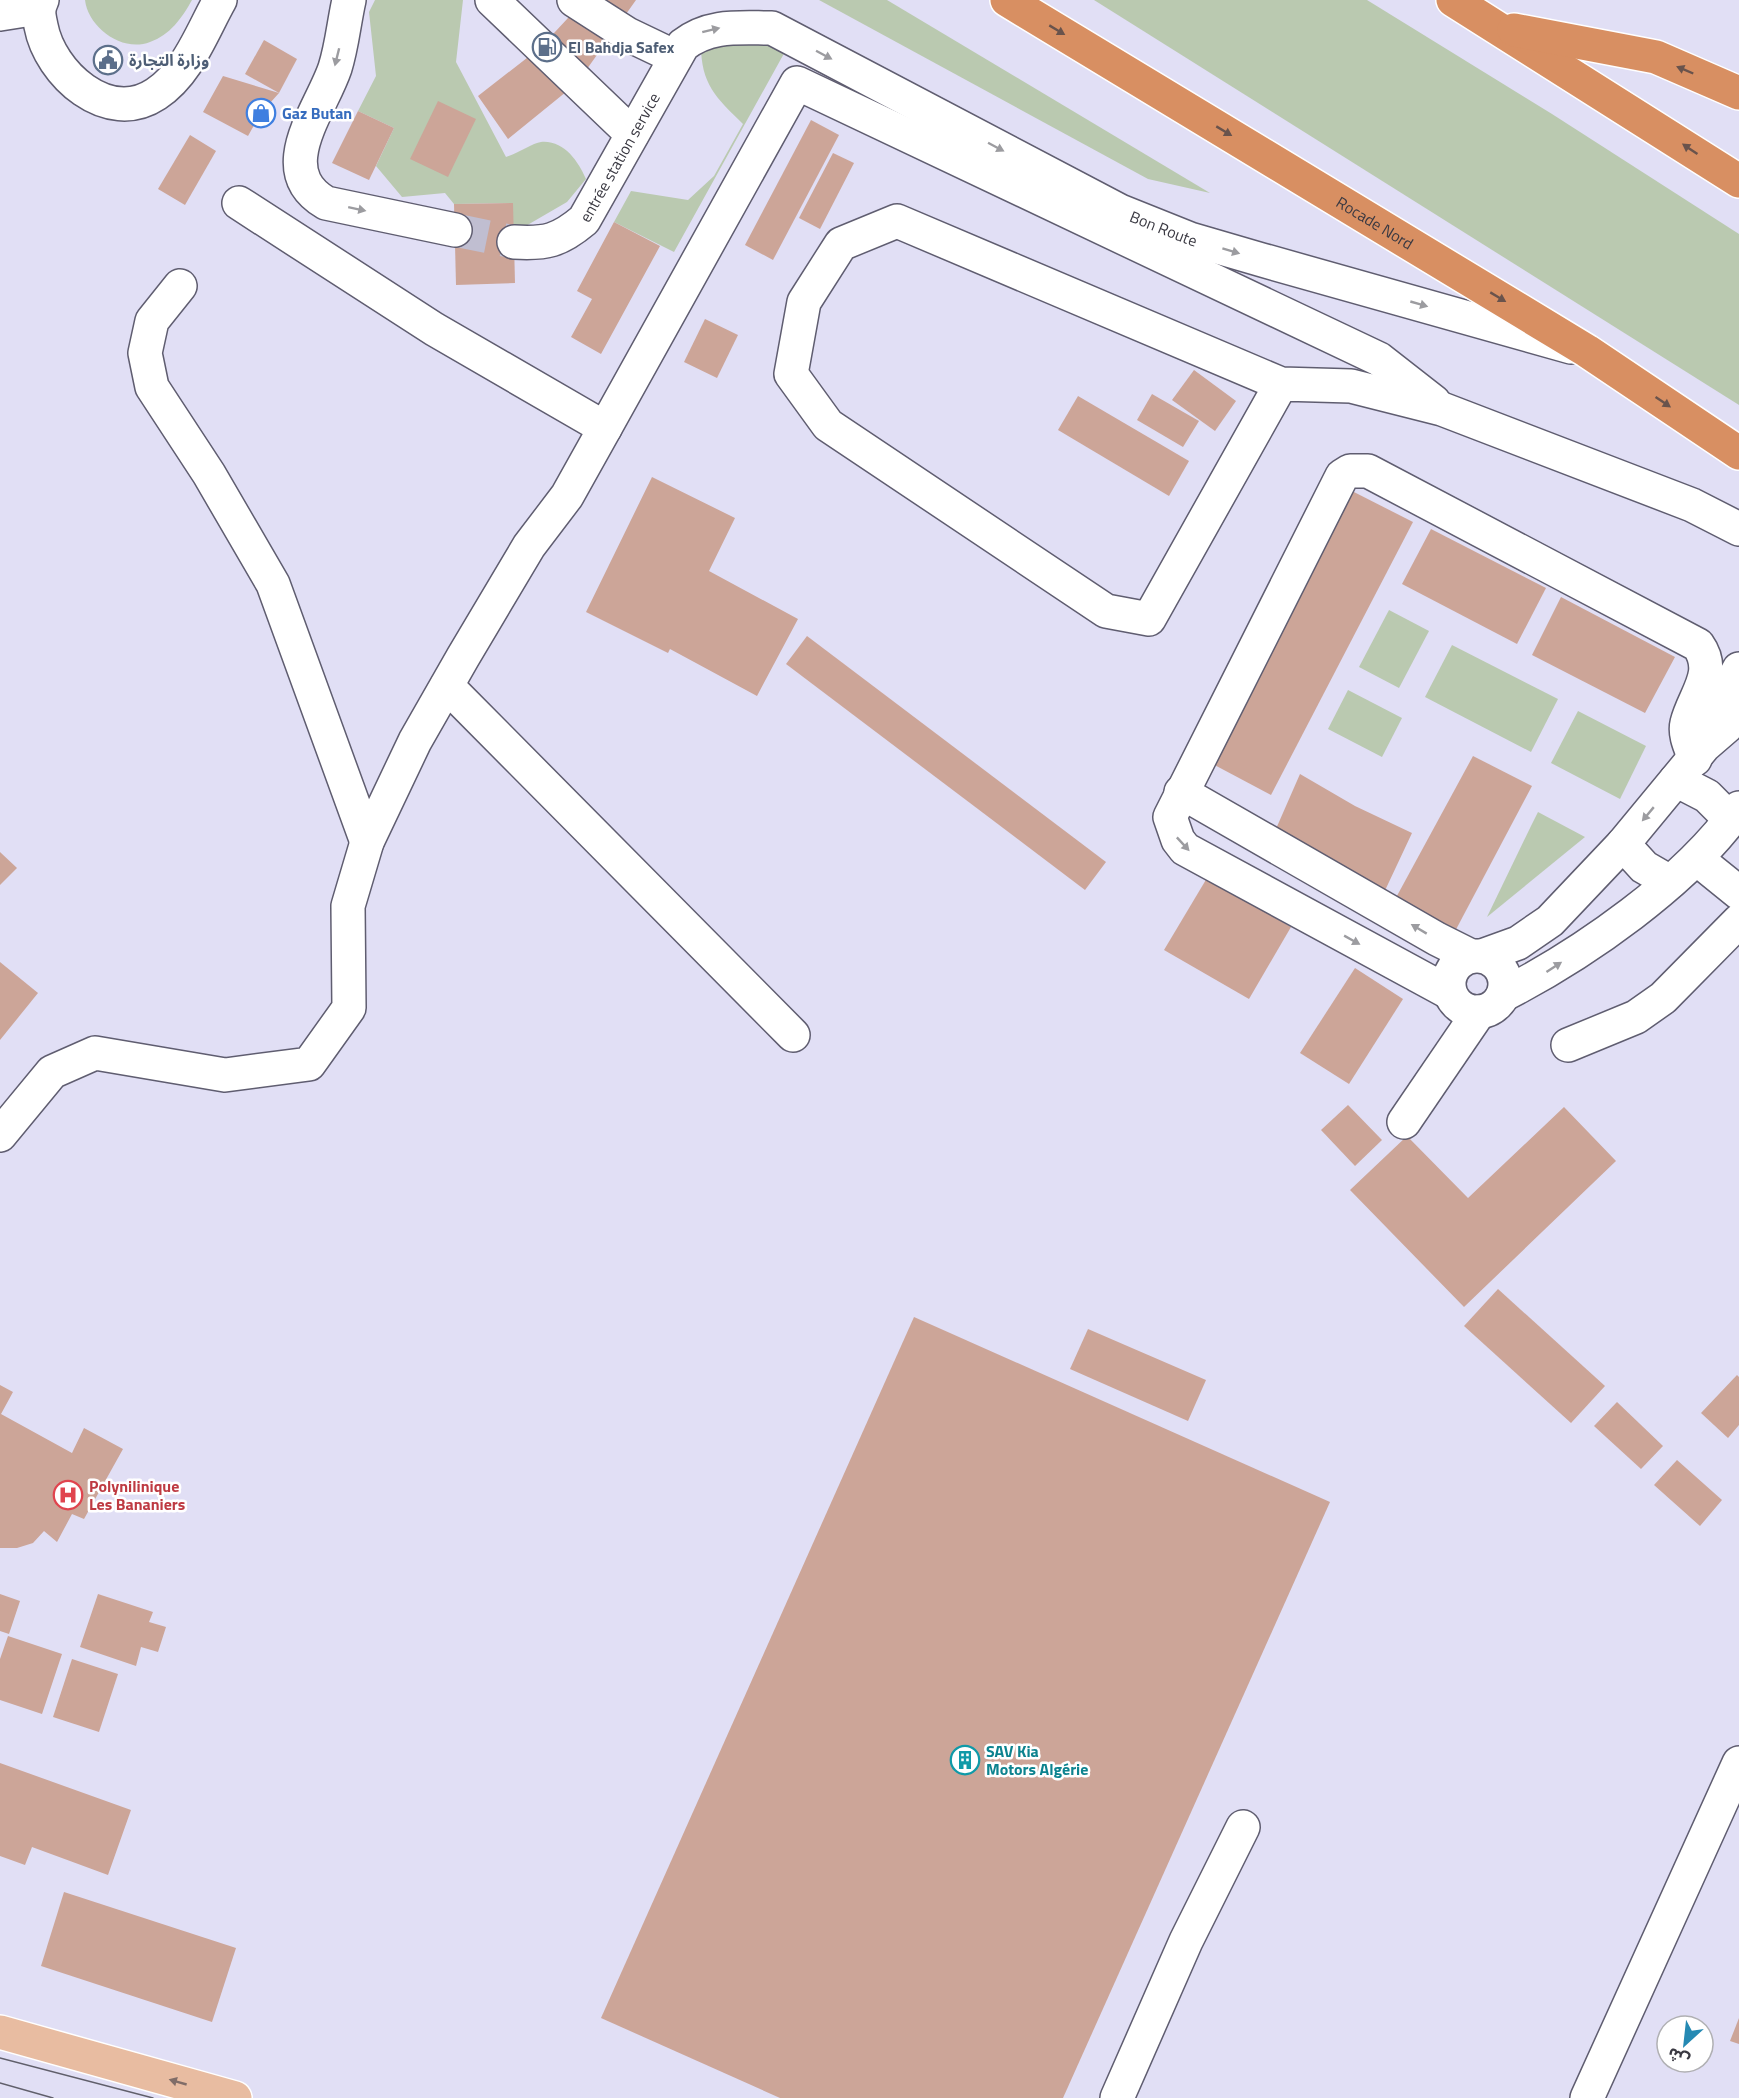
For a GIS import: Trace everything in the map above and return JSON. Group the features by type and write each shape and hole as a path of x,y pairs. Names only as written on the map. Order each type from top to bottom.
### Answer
{"highway":[{"name":"Rocade Nord","path":"1007,0 1587,351 1739,453"},
{"path":"1453,0 1739,181"},
{"path":"1494,26 1656,57 1739,93"}],"main road":[{"path":"0,2032 235,2098"}],"street":[{"path":"0,14 40,4 44,39 56,63 76,86 104,100 130,104 155,95 178,76 220,0"},
{"path":"349,0 335,67 300,151 299,161 304,181 309,190 326,202 455,230"},
{"path":"492,0 632,134"},
{"path":"574,0 627,34 675,57"},
{"name":"entrée station service","path":"514,242 542,243 571,231 584,220 683,45 706,31 719,28 772,28"},
{"name":"Bon Route","path":"772,28 1060,181 1120,211 1190,239 1587,351"},
{"path":"0,1135 52,1072 95,1053 225,1075 309,1064 349,1008 348,906 367,842 415,741 529,546 567,496 797,83 1379,359 1442,409"},
{"path":"238,203 434,329 604,428"},
{"path":"1281,384 1149,619 1106,611 828,425 791,374 804,302 841,244 897,221 1281,384 1351,386 1442,409 1692,505 1739,529"},
{"path":"180,286 152,321 145,353 152,387 209,474 273,584 367,842"},
{"path":"1360,469 1368,471 1698,645 1707,665 1706,676 1687,724 1692,762 1707,796 1735,814 1697,859 1670,882 1560,963 1491,1004 1461,1008 1450,993 1185,849 1178,840 1170,817 1181,792 1336,483 1350,471 1360,469"},
{"path":"1692,762 1739,669"},
{"path":"447,686 793,1035"},
{"path":"1450,993 1450,974 1462,959 1509,947 1535,933 1550,921 1623,844 1692,762 1726,727 1739,705"},
{"path":"1181,792 1437,939 1476,956 1490,959 1502,970 1505,987 1404,1122"},
{"path":"1218,867 1240,825"},
{"path":"1623,844 1644,867 1670,882"},
{"path":"1697,859 1739,893"},
{"path":"1568,1045 1636,1017 1654,1005 1687,977 1739,921"},
{"path":"1587,2098 1739,1763"},
{"path":"1117,2098 1186,1941 1243,1827"}],"green space":[{"path":"85,0 192,0 180,19 164,35 150,42 128,44 108,35 92,20"},
{"path":"375,0 463,0 456,62 506,157 534,144 549,142 563,148 579,165 586,179 567,202 524,227 513,224 513,203 454,204 445,193 402,197 376,166 394,128 358,111 376,76 369,12"},
{"path":"819,0 887,0 1210,193 1148,179"},
{"path":"1094,0 1367,0 1552,114 1739,234 1739,405"},
{"path":"792,39 674,252 614,222 631,191 688,200 714,176 743,124 724,106 706,79 701,56 701,41"},
{"path":"1389,610 1429,631 1399,688 1359,667"},
{"path":"1452,645 1558,699 1531,752 1425,697"},
{"path":"1348,690 1402,718 1382,757 1328,729"},
{"path":"1578,711 1646,746 1620,799 1551,763"},
{"path":"1538,812 1585,837 1487,917 1531,826"}],"building":[{"path":"577,0 636,0 577,83 508,139 478,96 541,47 568,18"},
{"path":"264,40 297,59 279,93 245,74"},
{"path":"223,76 279,93 261,113 248,136 203,112"},
{"path":"438,101 476,119 448,177 410,159"},
{"path":"358,111 394,128 369,180 332,163"},
{"path":"811,120 839,135 773,260 745,245"},
{"path":"190,135 216,151 185,205 158,189"},
{"path":"833,153 854,163 820,229 799,218"},
{"path":"513,203 515,283 456,285 454,204"},
{"path":"614,222 660,246 601,354 571,337 592,299 577,291"},
{"path":"705,319 738,335 717,378 684,362"},
{"path":"1194,370 1236,401 1215,431 1172,400"},
{"path":"1152,394 1199,421 1183,447 1137,420"},
{"path":"1078,396 1189,461 1169,496 1058,430"},
{"path":"652,477 735,518 709,571 798,619 757,696 670,649 668,653 586,612"},
{"path":"1348,489 1413,522 1271,795 1207,761"},
{"path":"1431,529 1546,588 1517,644 1402,584"},
{"path":"1561,597 1675,657 1645,713 1532,655"},
{"path":"807,636 1106,862 1085,890 786,664"},
{"path":"1473,756 1532,786 1452,937 1392,905"},
{"path":"1300,774 1355,806 1412,833 1381,899 1272,838"},
{"path":"0,852 17,868 0,885"},
{"path":"1207,878 1291,927 1249,999 1164,950"},
{"path":"0,962 38,993 0,1040"},
{"path":"1355,968 1403,999 1349,1084 1300,1053"},
{"path":"1348,1105 1382,1140 1355,1166 1321,1130"},
{"path":"1564,1107 1616,1161 1464,1307 1350,1190 1407,1136 1468,1198"},
{"path":"1498,1289 1605,1386 1571,1423 1464,1326"},
{"name":"SAV Kia Motors Algérie","path":"914,1317 1330,1502 1063,2098 780,2098 601,2018"},
{"path":"1088,1329 1206,1380 1188,1421 1070,1369"},
{"path":"1737,1375 1739,1377 1739,1425 1728,1438 1701,1413"},
{"path":"0,1385 13,1392 1,1414 72,1453 84,1428 123,1449 84,1519 72,1514 57,1542 44,1531 33,1543 17,1548 0,1548"},
{"path":"1617,1402 1663,1446 1641,1469 1594,1426"},
{"path":"1677,1460 1722,1500 1700,1526 1654,1485"},
{"path":"0,1594 20,1601 9,1634 0,1631"},
{"path":"98,1594 153,1612 149,1622 166,1627 158,1652 141,1647 136,1666 80,1647"},
{"path":"8,1636 62,1654 42,1714 0,1700 0,1659"},
{"path":"72,1659 118,1674 99,1732 53,1717"},
{"path":"0,1763 131,1810 108,1875 32,1847 25,1865 0,1856"},
{"path":"64,1892 236,1948 212,2022 41,1966"},
{"path":"1739,2018 1739,2044 1730,2041"}],"tunnel":[{"path":"455,230 514,242"}],"tram line":[{"path":"0,2058 153,2098"},
{"path":"0,2083 53,2098"}],"place":[{"name":"El Bahdja Safex","path":"547,47"},
{"name":"وزارة التجارة","path":"108,60"},
{"name":"Gaz Butan","path":"261,113"},
{"name":"Polynilinique Les Bananiers","path":"68,1495"},
{"name":"SAV Kia Motors Algérie","path":"965,1760"}]}
